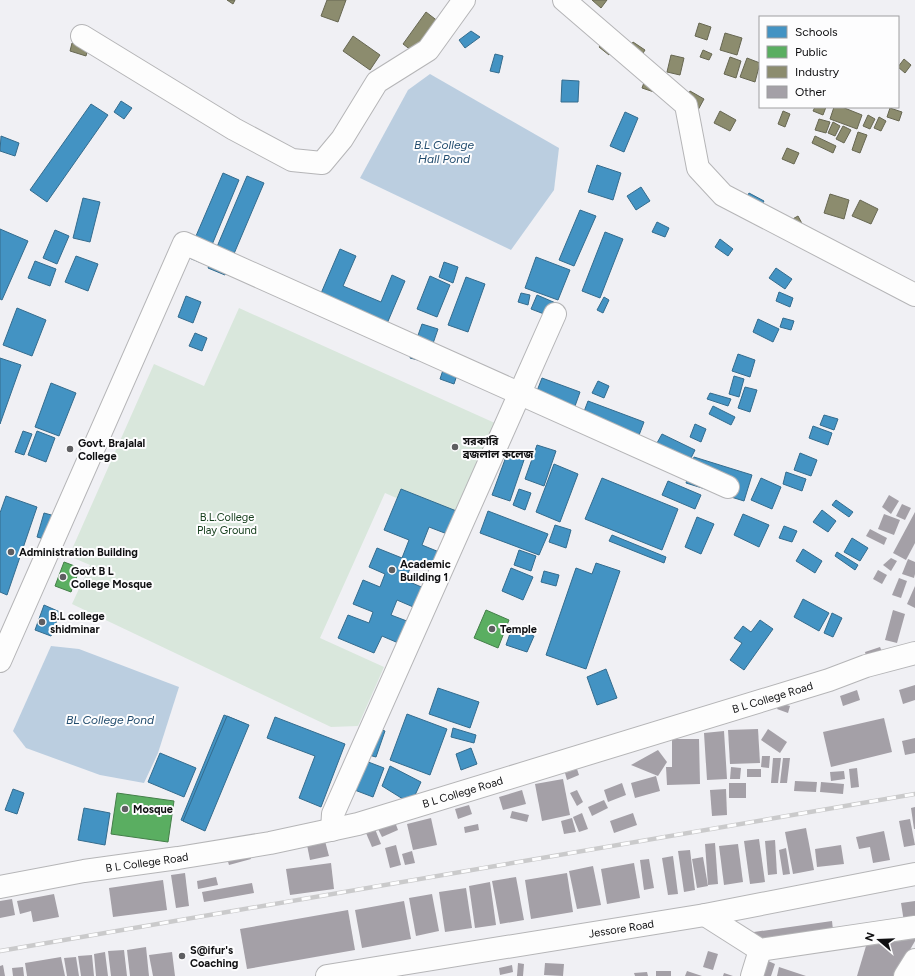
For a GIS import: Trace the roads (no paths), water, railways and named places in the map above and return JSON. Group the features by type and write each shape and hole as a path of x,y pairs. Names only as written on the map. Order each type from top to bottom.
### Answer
{"main road":[{"path":"82,36 234,129 292,160 322,163 342,139 377,82 428,50 464,0"},
{"path":"564,0 686,105 698,168 723,195 915,295"},
{"path":"0,661 184,243 728,487"},
{"path":"332,830 333,814 555,314"},
{"name":"B L College Road","path":"0,887 84,871 270,843 358,824 462,793 599,749 829,680 866,666 915,653"},
{"name":"Jessore Road","path":"341,975 705,915 915,874"},
{"path":"705,915 760,950 915,927"},
{"path":"752,976 760,950"},
{"path":"905,976 915,960"}],"water":[{"name":"B.L College Hall Pond","path":"430,74 559,148 554,190 511,250 360,178 408,90"},
{"name":"BL College Pond","path":"51,646 79,649 179,687 158,753 144,783 100,775 26,748 13,731"}],"railway":[{"path":"0,951 915,794"}],"place":[{"name":"সরকারি ব্রজলাল কলেজ","path":"455,447"},
{"name":"Govt. Brajalal College","path":"70,449"},
{"name":"Administration Building","path":"11,552"},
{"name":"Academic Building 1","path":"392,570"},
{"name":"Govt B L College Mosque","path":"63,577"},
{"name":"B.L college shidminar","path":"42,622"},
{"name":"Temple","path":"492,629"},
{"name":"Mosque","path":"125,809"},
{"name":"S@ifur's Coaching","path":"182,956"}],"park label":[{"name":"B.L.College Play Ground","path":"227,523"}]}
